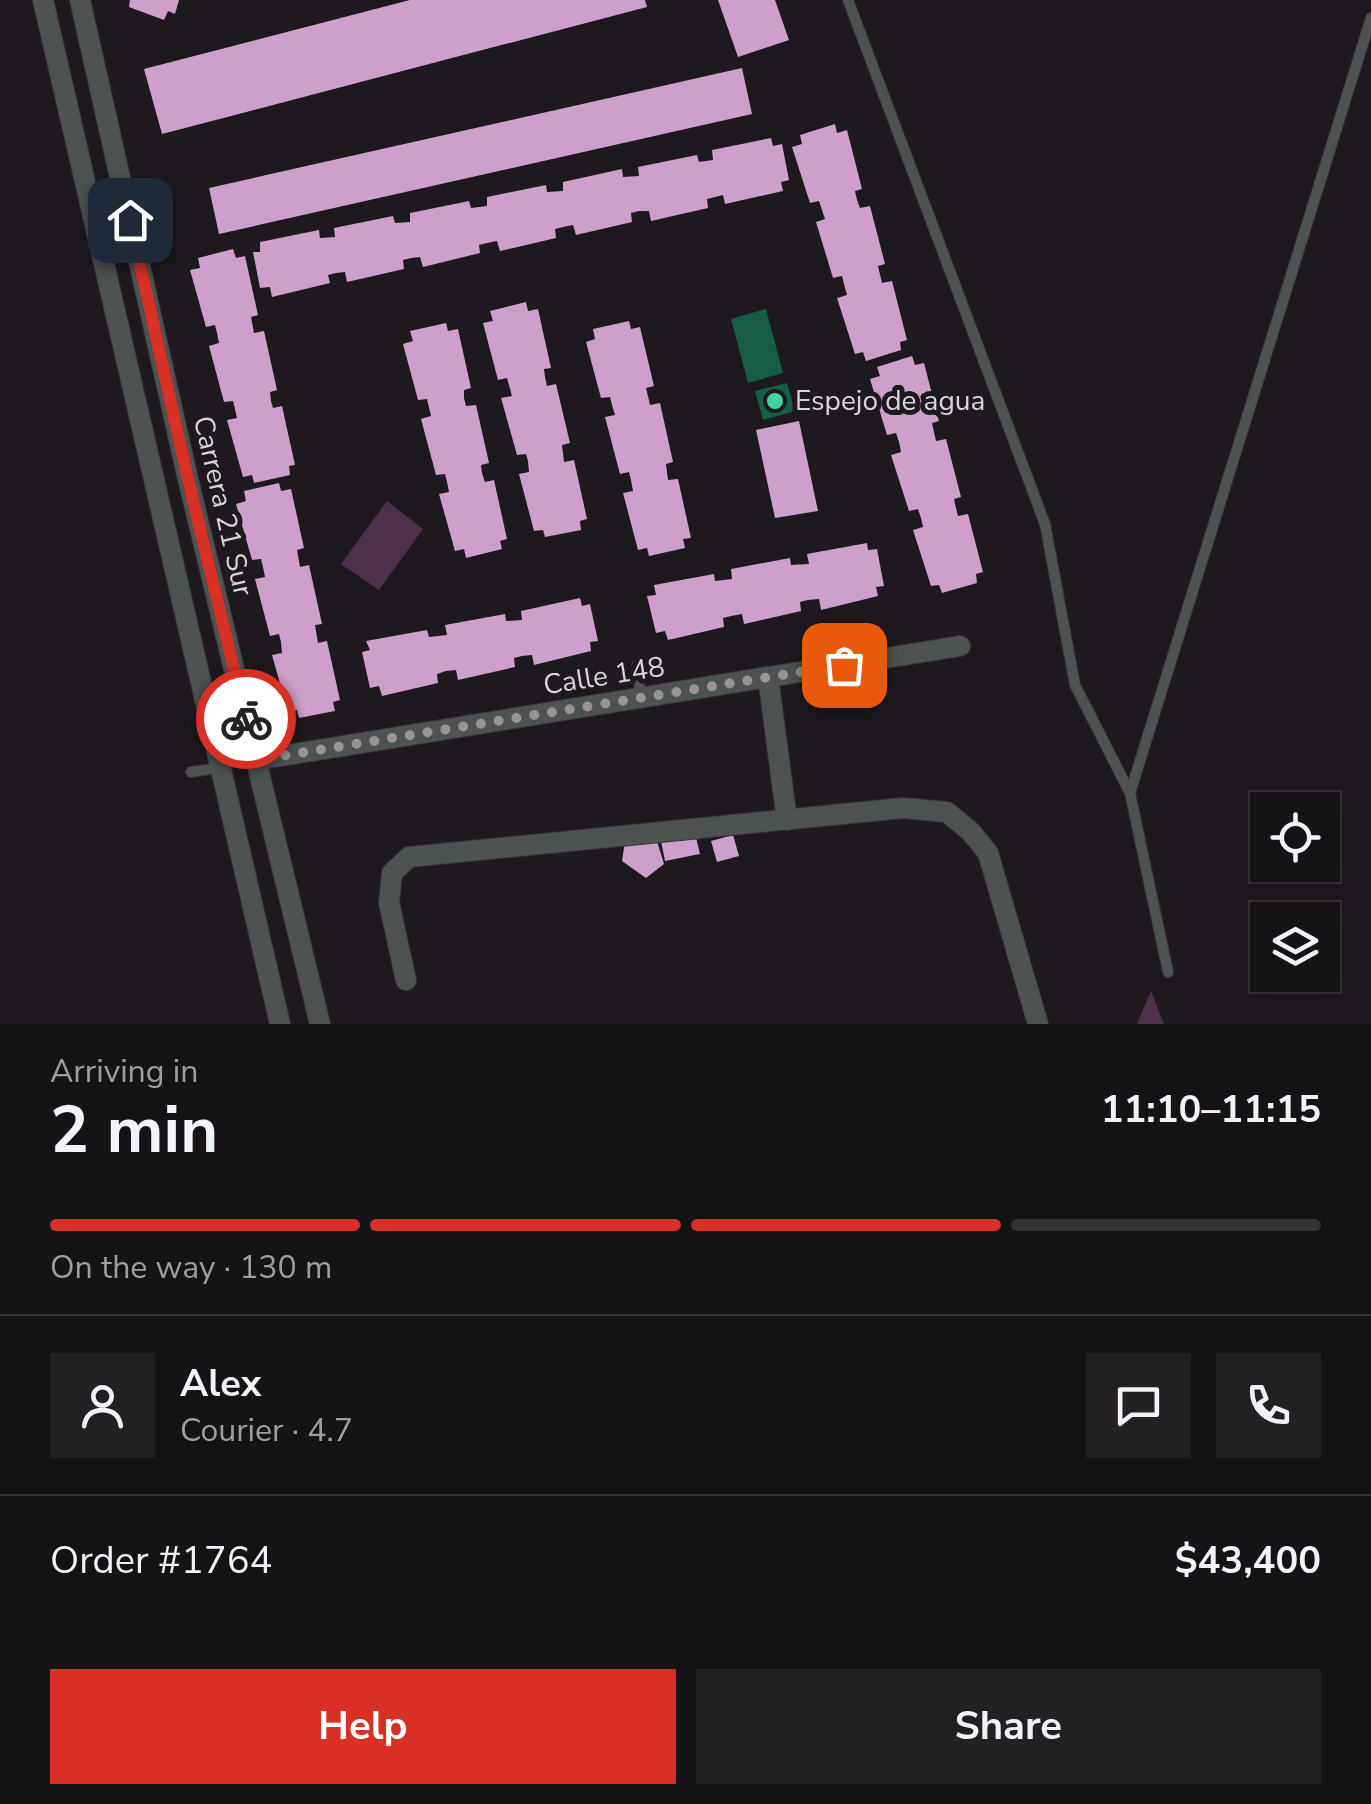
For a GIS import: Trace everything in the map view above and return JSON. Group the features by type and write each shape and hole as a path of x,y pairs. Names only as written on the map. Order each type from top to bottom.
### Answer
{"street":[{"path":"43,0 280,1024"},
{"name":"Carrera 21 Sur","path":"80,0 182,457 320,1024"},
{"path":"194,646 226,635"},
{"name":"Calle 148","path":"256,760 960,646"},
{"path":"768,678 787,820"},
{"path":"406,980 389,904 392,874 409,857 903,808 947,812 988,852 1038,1024"}],"lane":[{"path":"848,0 1046,524 1074,684 1130,793 1168,972"},
{"path":"1130,793 1371,18"},
{"path":"637,665 642,698"},
{"path":"191,772 219,768"}],"shaded area":[{"path":"766,309 783,373 748,383 731,319"},
{"name":"Espejo de agua","path":"787,383 795,411 763,420 755,391"},
{"path":"387,501 423,529 379,590 341,564"},
{"path":"1151,991 1164,1024 1137,1024"}],"building":[{"path":"130,0 179,0 175,14 168,11 164,20 129,7"},
{"path":"410,0 645,0 647,7 162,134 144,69"},
{"path":"718,0 775,0 789,40 738,57"},
{"path":"742,68 752,114 219,234 209,188"},
{"path":"835,124 837,133 847,130 862,189 855,191 857,200 860,208 870,206 885,264 878,266 882,283 892,281 907,340 900,342 901,350 866,361 863,352 855,354 837,298 847,295 842,276 833,278 816,222 825,219 819,201 810,203 792,147 802,144 800,135"},
{"path":"771,138 773,146 782,144 789,180 781,182 783,191 725,204 723,195 707,199 708,208 651,221 649,211 639,211 631,213 632,222 576,235 573,225 563,227 555,229 556,238 500,251 497,241 487,243 479,245 480,253 423,267 420,257 411,258 403,260 404,269 347,282 345,272 336,273 328,275 330,283 272,297 270,287 260,288 253,252 260,252 260,242 319,230 320,238 335,237 334,228 393,216 395,223 410,222 410,213 469,201 471,208 487,206 487,197 546,185 547,192 563,191 563,182 622,169 623,177 639,176 638,167 697,155 699,162 713,160 712,150"},
{"path":"233,249 236,258 245,256 258,315 251,317 254,333 264,331 277,390 270,392 271,401 273,408 282,406 295,465 289,466 290,475 254,483 252,475 243,477 227,420 237,418 233,401 224,402 209,346 219,343 215,325 206,327 190,270 200,268 198,258"},
{"path":"526,302 528,311 538,309 551,368 544,369 547,386 556,384 570,443 562,445 564,462 574,460 587,519 580,521 581,530 545,537 543,530 534,531 519,474 529,472 528,461 526,454 517,455 501,398 512,396 507,378 498,380 483,323 493,321 490,311"},
{"path":"629,321 631,329 640,327 654,386 646,388 650,405 660,403 673,462 666,464 668,480 678,479 691,538 683,539 685,548 649,556 647,548 638,550 623,493 633,491 631,480 629,472 620,474 605,417 615,415 610,397 601,398 586,342 595,339 593,329"},
{"path":"446,323 448,331 458,329 471,388 464,390 464,398 466,406 476,405 489,463 481,465 482,473 485,482 494,480 507,539 500,541 502,549 466,558 464,549 455,551 439,494 449,492 445,474 436,475 421,419 431,416 427,399 418,400 403,344 413,341 410,331"},
{"path":"912,356 915,365 924,363 939,421 932,423 936,441 946,439 961,497 954,499 958,516 968,514 983,572 976,574 977,583 942,593 939,585 931,586 913,530 923,527 921,518 918,509 909,511 891,455 901,452 899,442 896,433 887,435 870,379 880,376 877,367"},
{"path":"799,421 818,511 775,518 756,430"},
{"path":"279,483 281,491 291,489 304,548 297,550 300,567 309,565 322,624 315,625 318,643 327,641 340,700 333,702 335,711 299,718 297,710 288,712 272,655 282,653 281,642 279,634 270,636 255,579 265,577 261,559 252,560 236,504 246,501 244,491"},
{"path":"867,543 868,550 877,549 884,586 876,587 878,596 821,610 819,599 808,600 800,602 801,611 744,624 742,614 731,616 723,618 724,627 668,640 665,631 656,633 647,596 656,595 654,585 714,574 715,581 732,579 731,569 790,558 791,565 809,564 807,554"},
{"path":"580,598 582,606 590,604 598,641 590,642 591,651 534,665 532,655 522,656 514,658 515,667 458,680 456,670 446,671 437,674 438,683 382,696 379,686 370,688 362,652 370,650 366,641 427,630 429,637 447,635 445,625 505,614 506,621 522,620 521,611"},
{"path":"695,833 700,854 665,861 661,841"},
{"path":"733,835 739,856 717,862 711,841"},
{"path":"656,838 664,864 646,878 622,861 625,841"}],"way so far":[{"path":"246,719 256,760 844,665"}],"place":[{"name":"Espejo de agua","path":"775,401"}],"route":[{"path":"130,220 246,719"}]}
